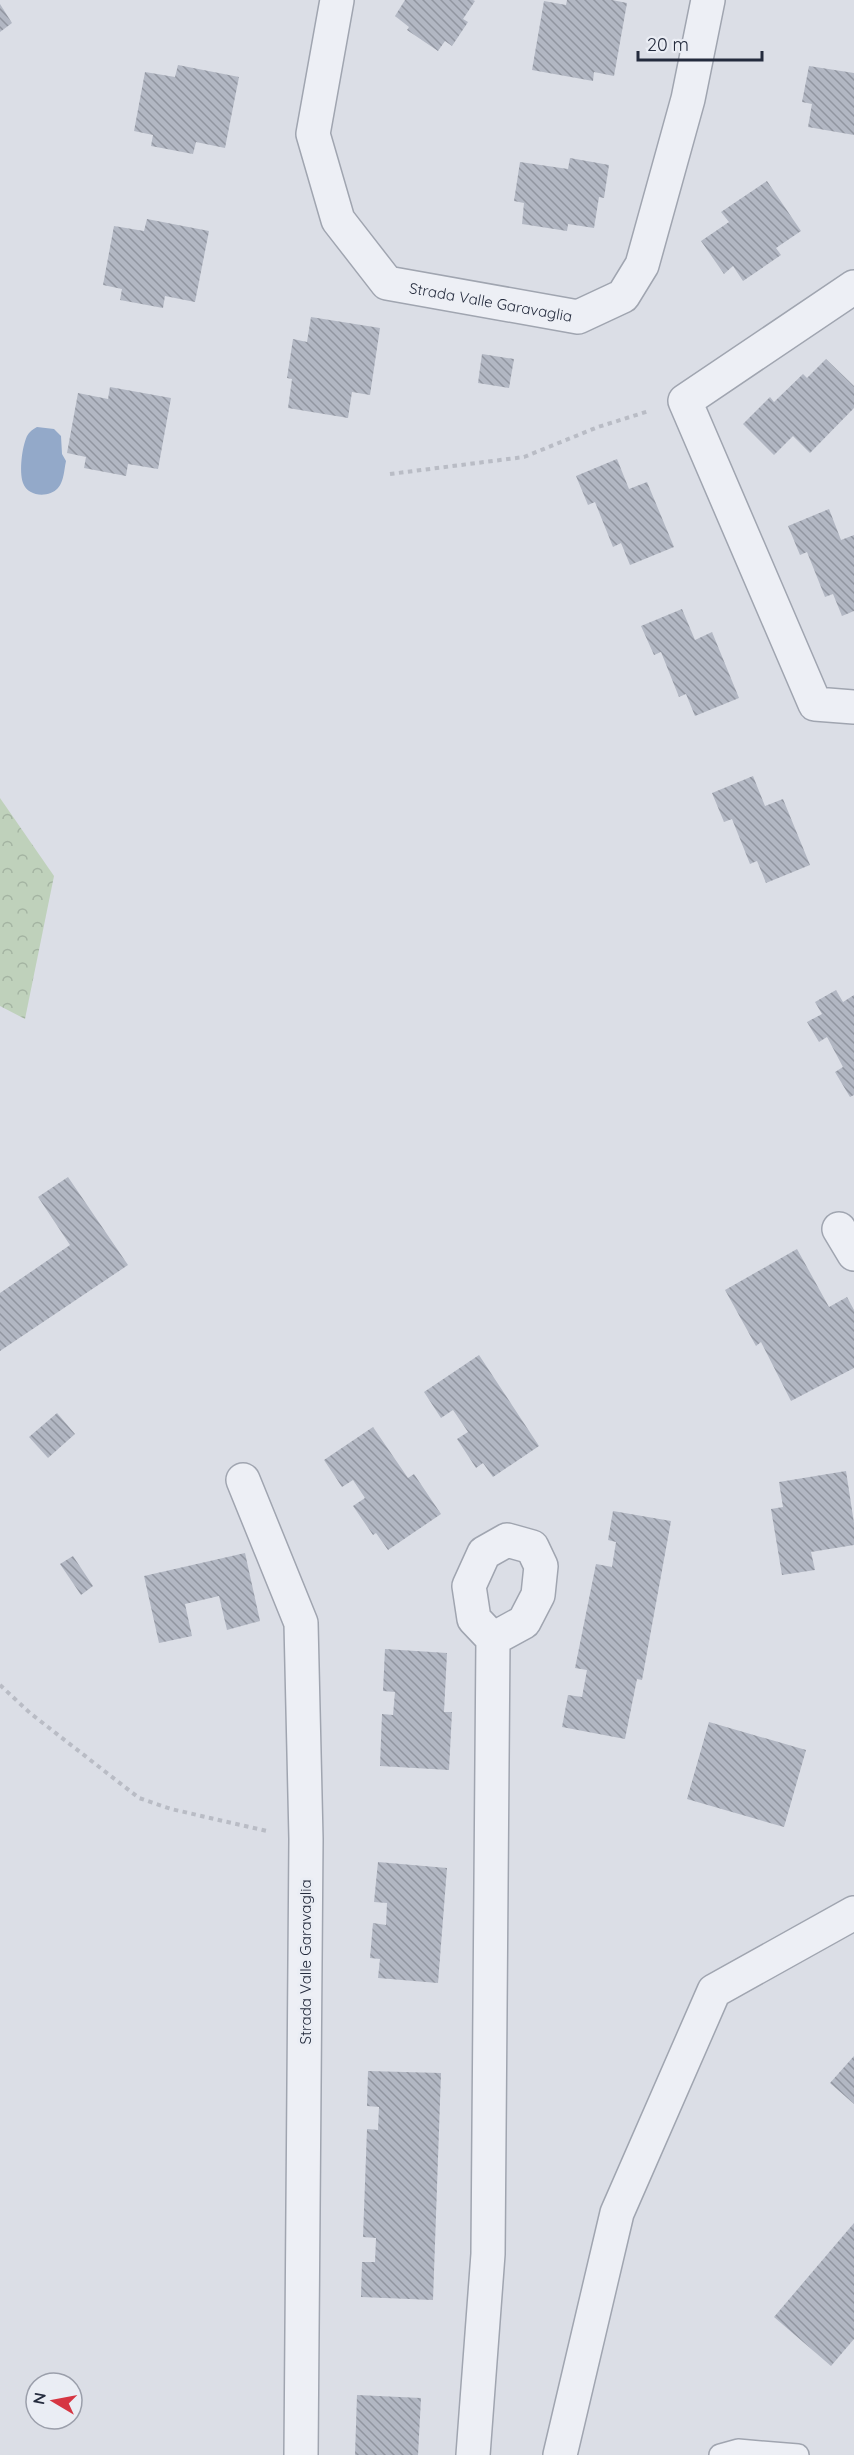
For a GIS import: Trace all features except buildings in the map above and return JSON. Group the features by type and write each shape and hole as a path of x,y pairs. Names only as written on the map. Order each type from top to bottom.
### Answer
{"street":[{"name":"Strada Valle Garavaglia","path":"337,0 313,134 338,220 387,283 578,317 623,296 642,265 688,99 708,0"},
{"path":"854,287 685,401 815,704 854,707"},
{"name":"Strada Valle Garavaglia","path":"243,1480 301,1623 306,1839 301,2455"},
{"path":"473,2455 488,2254 493,1639"},
{"path":"560,2455 617,2213 714,1991 854,1913"}],"lane":[{"path":"720,2455 738,2450 798,2455"}],"path":[{"path":"390,474 524,457 598,427 685,401"},
{"path":"0,1685 30,1713 139,1798 171,1809 306,1839"}],"green space":[{"path":"0,798 54,876 25,1019 0,1006"}],"water":[{"path":"37,427 54,429 61,436 62,454 66,461 60,485 54,491 44,495 26,488 21,472 25,441 29,433"}]}
